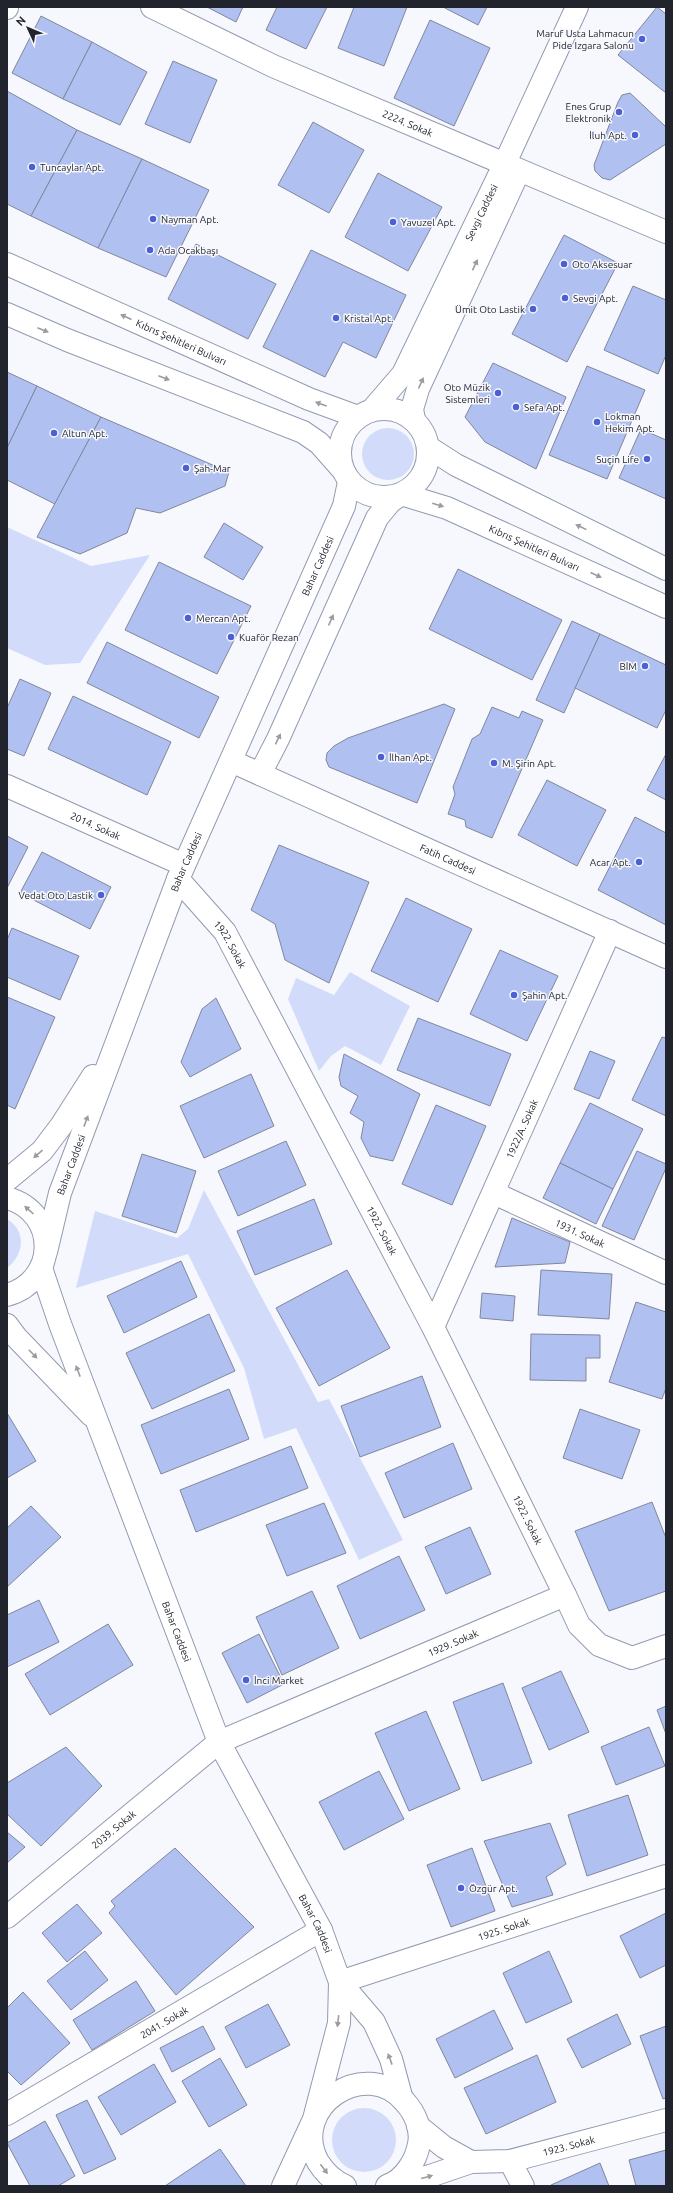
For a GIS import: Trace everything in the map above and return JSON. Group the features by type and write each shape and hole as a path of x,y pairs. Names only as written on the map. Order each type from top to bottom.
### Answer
{"street":[{"name":"2224. Sokak","path":"152,7 273,66 666,232"},
{"name":"Sevgi Caddesi","path":"365,414 404,374 512,168 577,7"},
{"path":"414,420 412,409 418,389 512,168"},
{"name":"Kıbrıs Şehitleri Bulvarı","path":"7,264 308,399 365,414"},
{"path":"7,314 67,340 303,432 319,444 360,491 373,497 387,498 401,494"},
{"path":"260,774 278,740 377,518 390,502 413,487 422,476 427,462 428,447 423,432 414,420 401,412 387,408 365,414 347,428 341,441 339,455 345,475"},
{"path":"428,447 456,465 666,569"},
{"name":"Bahar Caddesi","path":"345,475 344,506 181,872 60,1193 44,1260 97,1421 219,1742 321,1930 340,1982 374,2022 391,2059 401,2096"},
{"name":"Kıbrıs Şehitleri Bulvarı","path":"401,494 446,508 666,607"},
{"name":"Fatih Caddesi","path":"230,760 666,957"},
{"name":"2014. Sokak","path":"7,786 181,872"},
{"name":"1922. Sokak","path":"181,872 225,932 433,1327 565,1595"},
{"name":"1922/A. Sokak","path":"433,1327 610,932"},
{"path":"7,1180 42,1151 61,1126 116,1042"},
{"name":"1931. Sokak","path":"494,1193 666,1273"},
{"path":"7,1198 30,1209 40,1222 45,1236 44,1260 31,1282 18,1292 7,1295"},
{"path":"7,1325 16,1337 97,1421"},
{"path":"565,1595 579,1625 599,1645 632,1658 666,1646"},
{"name":"1929. Sokak","path":"219,1742 565,1595"},
{"name":"2039. Sokak","path":"7,1917 219,1742"},
{"name":"1925. Sokak","path":"340,1982 666,1876"},
{"name":"2041. Sokak","path":"7,2114 321,1930"},
{"name":"Bahar Caddesi","path":"283,2186 314,2120 339,2023 340,1982"},
{"path":"345,2186 337,2183 324,2171 314,2155 312,2138 314,2120 323,2104 336,2092 351,2085 369,2083 386,2087 401,2096 412,2110 418,2126 419,2143 414,2160 404,2175 388,2186"},
{"name":"1923. Sokak","path":"471,2162 510,2161 666,2120"},
{"path":"418,2126 444,2147 471,2162"},
{"path":"510,2161 523,2186"},
{"path":"388,2186 430,2176 471,2162"}],"shaded area":[{"path":"388,428 398,430 406,436 412,444 414,454 412,464 406,472 398,478 388,480 378,478 370,472 364,464 362,454 364,444 370,436 378,430"},
{"path":"7,527 91,566 150,555 80,663 45,665 7,648"},
{"path":"350,972 410,1006 381,1065 345,1046 331,1056 319,1071 288,999 296,978 334,995"},
{"path":"204,1190 318,1402 329,1399 403,1540 359,1560 296,1428 264,1439 244,1368 188,1254 76,1288 95,1211 177,1238 188,1229"},
{"path":"7,1219 18,1230 21,1243 17,1257 7,1268"},
{"path":"358,2108 370,2108 387,2117 394,2128 396,2140 394,2152 387,2163 370,2172 358,2172 346,2167 337,2158 332,2146 332,2134 337,2122 346,2113"}],"building":[{"path":"207,7 243,7 236,22"},
{"path":"277,7 327,7 306,49 266,30"},
{"path":"354,7 407,7 384,66 338,48"},
{"path":"443,7 487,7 478,25"},
{"path":"657,7 666,14 666,93 618,55"},
{"path":"41,16 92,42 63,99 12,73"},
{"path":"430,20 490,48 454,126 394,98"},
{"path":"92,42 147,72 120,125 63,99"},
{"path":"173,61 217,80 190,143 145,124"},
{"name":"Tuncaylar Apt.","path":"7,91 77,130 31,216 7,204"},
{"name":"İluh Apt.","path":"630,93 666,127 666,144 610,180 602,178 595,171 594,165 618,102 622,95"},
{"path":"313,122 364,150 329,213 278,185"},
{"path":"77,130 142,159 98,248 31,216"},
{"name":"Nayman Apt.","path":"142,159 209,190 166,277 98,248"},
{"name":"Yavuzel Apt.","path":"378,173 442,207 408,271 345,237"},
{"name":"Sevgi Apt.","path":"564,235 618,263 567,362 512,334"},
{"path":"196,244 276,284 248,339 168,299"},
{"name":"Kristal Apt.","path":"311,250 406,295 376,358 343,342 325,377 263,347"},
{"path":"633,286 666,300 666,355 658,374 604,350"},
{"name":"Sefa Apt.","path":"493,363 566,397 536,469 485,442 465,417"},
{"name":"Lokman Hekim Apt.","path":"587,366 645,390 607,479 549,455"},
{"path":"7,372 37,386 7,448"},
{"name":"Altun Apt.","path":"37,386 101,417 55,504 7,480 7,448"},
{"path":"101,417 229,472 225,486 160,513 136,508 127,533 80,554 37,537"},
{"name":"Suçin Life","path":"641,429 666,440 666,499 619,478"},
{"path":"224,523 263,547 243,580 204,557"},
{"name":"Mercan Apt.","path":"159,562 251,606 217,674 125,630"},
{"path":"458,569 562,620 532,680 429,629"},
{"path":"572,621 600,634 564,713 536,700"},
{"path":"600,634 666,665 666,710 657,728 575,688"},
{"path":"107,642 219,697 199,738 87,683"},
{"path":"20,679 51,693 24,756 7,749 7,708"},
{"path":"73,696 171,742 147,795 48,749"},
{"name":"İlhan Apt.","path":"444,704 455,709 417,803 329,767 326,760 327,753 334,746 348,738"},
{"name":"M. Şirin Apt.","path":"492,707 519,718 522,711 543,720 492,838 466,827 465,820 448,814 455,794 453,787 472,739 480,734"},
{"path":"666,754 666,800 647,790"},
{"path":"547,780 606,810 577,866 518,835"},
{"name":"Acar Apt.","path":"635,817 666,833 666,925 598,890"},
{"path":"7,836 28,847 7,888"},
{"path":"279,845 369,882 329,983 285,960 275,924 251,910"},
{"path":"42,852 111,887 90,929 20,893"},
{"path":"406,898 472,929 438,1002 371,971"},
{"path":"12,928 79,956 60,1000 7,977 7,940"},
{"name":"Şahin Apt.","path":"500,950 558,976 527,1041 470,1014"},
{"path":"7,997 55,1017 15,1109 7,1105"},
{"path":"216,998 241,1049 190,1077 181,1062 202,1009"},
{"path":"418,1018 511,1054 490,1106 397,1070"},
{"path":"662,1037 666,1038 666,1116 632,1100"},
{"path":"590,1051 615,1061 599,1099 574,1089"},
{"path":"344,1054 420,1094 393,1161 370,1156 361,1138 364,1122 350,1113 358,1096 341,1086 339,1077"},
{"path":"251,1074 274,1126 204,1158 180,1106"},
{"path":"590,1103 643,1129 613,1189 560,1163"},
{"path":"436,1105 486,1126 452,1205 402,1184"},
{"path":"286,1141 306,1185 238,1216 218,1171"},
{"path":"637,1151 666,1164 666,1168 634,1240 602,1226"},
{"path":"142,1154 196,1171 176,1233 122,1216"},
{"path":"560,1163 613,1189 596,1224 543,1198"},
{"path":"314,1199 332,1244 255,1275 237,1231"},
{"path":"512,1218 570,1242 565,1263 495,1267"},
{"path":"181,1261 197,1297 124,1333 107,1296"},
{"path":"347,1270 390,1348 319,1386 276,1308"},
{"path":"541,1270 612,1274 609,1319 538,1315"},
{"path":"482,1293 515,1296 513,1321 480,1318"},
{"path":"636,1302 666,1312 666,1388 662,1399 609,1382"},
{"path":"209,1314 235,1371 152,1409 126,1353"},
{"path":"531,1334 600,1335 600,1358 586,1358 586,1381 530,1380"},
{"path":"422,1376 441,1427 360,1457 341,1406"},
{"path":"229,1389 249,1439 161,1474 141,1425"},
{"path":"580,1409 640,1430 622,1479 563,1458"},
{"path":"7,1413 36,1461 7,1478"},
{"path":"453,1443 472,1489 404,1518 385,1473"},
{"path":"291,1446 308,1488 196,1532 180,1490"},
{"path":"652,1502 666,1538 666,1591 609,1611 575,1531"},
{"path":"324,1503 346,1553 287,1576 266,1525"},
{"path":"31,1506 61,1537 7,1587 7,1528"},
{"path":"470,1527 491,1574 446,1594 425,1547"},
{"path":"399,1556 425,1610 360,1639 337,1586"},
{"path":"312,1591 339,1648 282,1675 256,1617"},
{"path":"39,1600 59,1642 7,1667 7,1615"},
{"path":"108,1624 133,1665 50,1715 25,1674"},
{"path":"259,1634 284,1684 247,1703 222,1653"},
{"path":"561,1671 589,1732 549,1750 522,1688"},
{"path":"503,1683 532,1763 482,1781 453,1702"},
{"path":"666,1706 666,1734 657,1710"},
{"path":"426,1711 460,1789 409,1811 375,1733"},
{"path":"649,1727 665,1766 616,1785 601,1747"},
{"path":"66,1747 102,1786 41,1846 7,1814 7,1783"},
{"path":"379,1771 404,1819 344,1850 319,1802"},
{"path":"628,1795 648,1855 587,1876 568,1815"},
{"path":"550,1823 566,1864 546,1877 553,1895 512,1907 484,1841"},
{"path":"7,1832 25,1847 7,1863"},
{"path":"175,1848 254,1927 176,1995 109,1913 115,1906 111,1901"},
{"name":"Özgür Apt.","path":"472,1848 495,1911 451,1927 427,1865"},
{"path":"77,1904 102,1933 67,1962 42,1933"},
{"path":"666,1913 666,1965 640,1978 620,1936"},
{"path":"85,1951 108,1980 71,2010 47,1981"},
{"path":"549,1951 572,2002 526,2023 503,1973"},
{"path":"136,1981 155,2011 92,2050 73,2020"},
{"path":"23,1992 70,2043 21,2085 7,2071 7,2008"},
{"path":"268,2004 290,2045 246,2068 225,2027"},
{"path":"494,2010 513,2049 455,2078 436,2039"},
{"path":"617,2014 631,2044 582,2068 567,2039"},
{"path":"203,2026 215,2049 172,2072 160,2048"},
{"path":"666,2026 666,2098 663,2099 640,2036"},
{"path":"537,2055 556,2102 486,2134 464,2088"},
{"path":"220,2058 247,2105 209,2127 182,2081"},
{"path":"154,2064 176,2102 121,2135 98,2097"},
{"path":"87,2100 116,2159 84,2174 56,2115"},
{"path":"45,2121 75,2176 58,2186 30,2186 7,2143"},
{"path":"220,2149 246,2186 165,2186"},
{"path":"666,2150 666,2186 636,2186 629,2160"},
{"path":"600,2163 609,2186 551,2185"}],"place":[{"name":"Maruf Usta Lahmacun Pide Izgara Salonu","path":"642,39"},
{"name":"Enes Grup Elektronik","path":"619,112"},
{"name":"İluh Apt.","path":"635,135"},
{"name":"Tuncaylar Apt.","path":"32,167"},
{"name":"Nayman Apt.","path":"153,219"},
{"name":"Yavuzel Apt.","path":"393,222"},
{"name":"Ada Ocakbaşı","path":"150,250"},
{"name":"Oto Aksesuar","path":"564,264"},
{"name":"Sevgi Apt.","path":"565,298"},
{"name":"Ümit Oto Lastik","path":"533,309"},
{"name":"Kristal Apt.","path":"336,318"},
{"name":"Oto Müzik Sistemleri","path":"498,393"},
{"name":"Sefa Apt.","path":"516,407"},
{"name":"Lokman Hekim Apt.","path":"597,422"},
{"name":"Altun Apt.","path":"54,433"},
{"name":"Suçin Life","path":"647,459"},
{"name":"Şah-Mar","path":"186,468"},
{"name":"Mercan Apt.","path":"188,618"},
{"name":"Kuaför Rezan","path":"231,637"},
{"name":"BİM","path":"645,666"},
{"name":"İlhan Apt.","path":"381,757"},
{"name":"M. Şirin Apt.","path":"494,763"},
{"name":"Acar Apt.","path":"639,862"},
{"name":"Vedat Oto Lastik","path":"101,895"},
{"name":"Şahin Apt.","path":"514,995"},
{"name":"İnci Market","path":"246,1680"},
{"name":"Özgür Apt.","path":"461,1888"}]}
